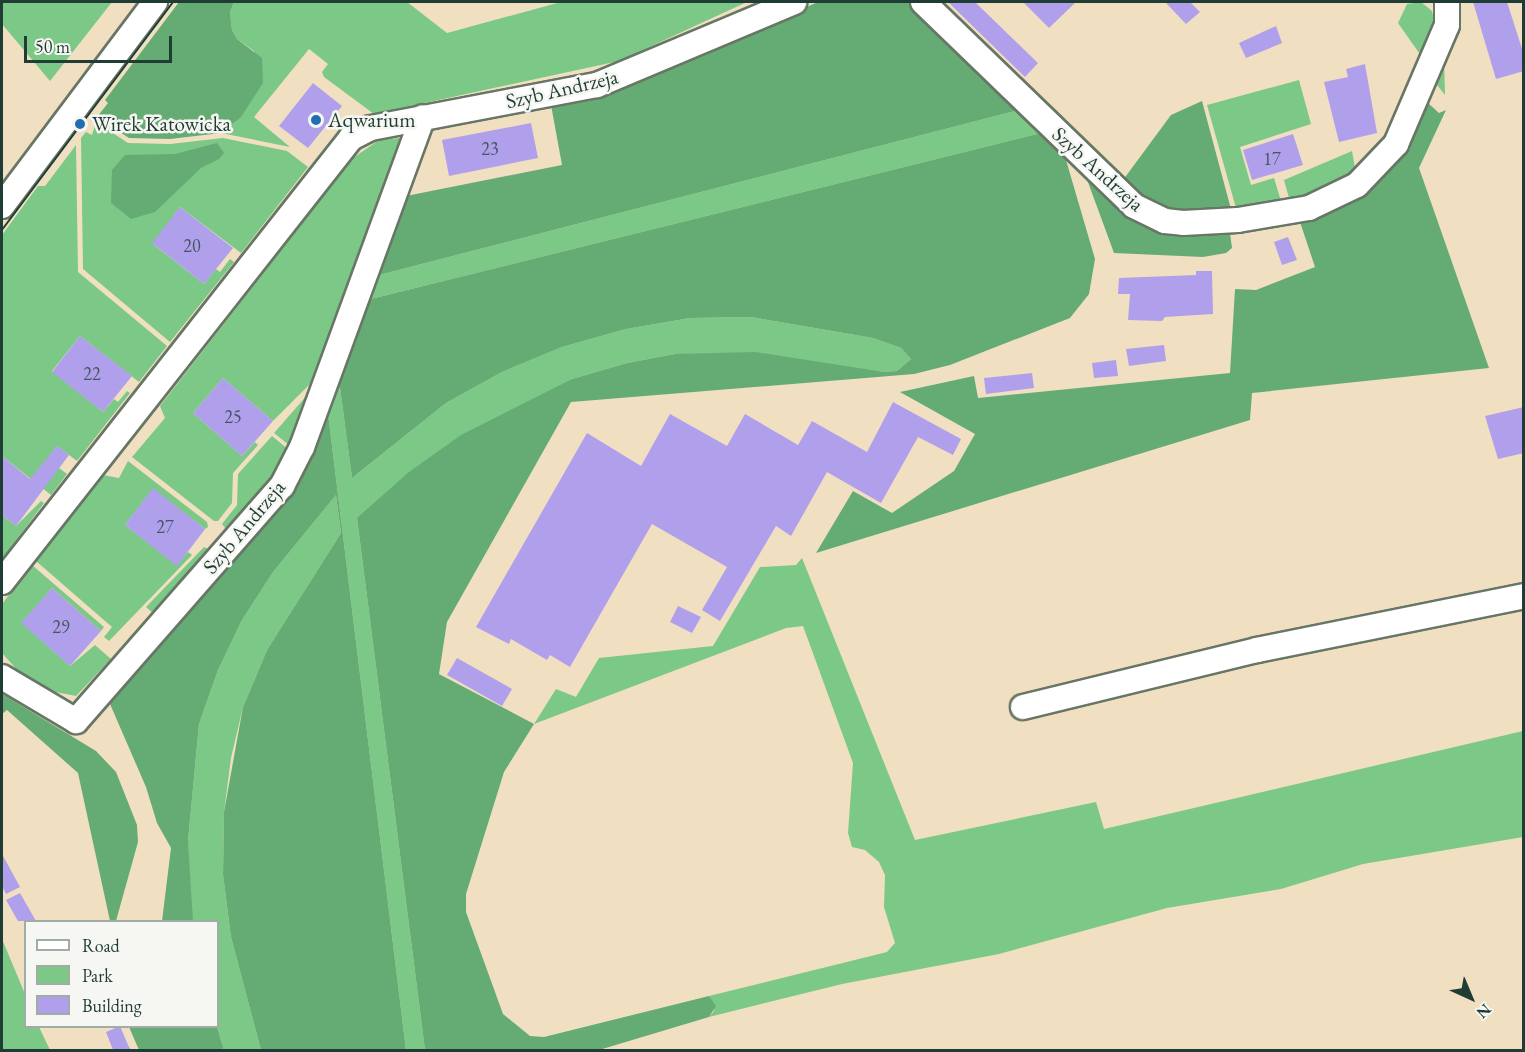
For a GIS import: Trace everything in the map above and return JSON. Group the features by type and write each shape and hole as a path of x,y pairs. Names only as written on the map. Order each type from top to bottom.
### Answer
{"street":[{"path":"2,206 155,2"},
{"name":"Szyb Andrzeja","path":"2,582 341,148 371,128 597,85 794,2"},
{"name":"Szyb Andrzeja","path":"923,2 1134,206 1165,221 1183,223 1238,220 1309,208 1357,185 1396,144 1447,25 1447,2"},
{"name":"Szyb Andrzeja","path":"2,676 76,721 282,486 302,447 423,117"},
{"path":"1023,707 1257,650 1524,596"}],"green space":[{"path":"2,2 112,2 50,81 2,24"},
{"path":"179,2 234,2 230,12 232,30 237,39 262,58 263,83 241,117 221,133 170,139 129,138 97,117 108,103 105,100"},
{"path":"234,2 407,2 447,33 561,2 747,2 619,61 374,114 324,77 322,72 328,64 309,49 254,117 290,147 221,133 257,92 254,51 237,39 232,30 230,12"},
{"path":"818,2 908,2 1019,110 375,276 406,196 562,165 551,105 631,84"},
{"path":"1421,2 1432,11 1435,25 1424,60 1398,23 1407,4"},
{"path":"1444,59 1445,95 1434,81"},
{"path":"1299,80 1311,124 1240,147 1251,185 1274,178 1281,201 1236,208 1207,105"},
{"path":"1202,101 1232,213 1175,210 1136,192 1123,180 1171,115"},
{"path":"1427,102 1439,113 1446,110 1419,168 1489,368 1252,393 1250,420 816,553 853,491 892,513 954,471 975,434 900,392 974,376 978,398 1230,373 1235,289 1256,290 1315,267 1298,216 1310,214"},
{"path":"1019,110 1041,133 367,300 375,276"},
{"path":"96,122 128,143 170,144 223,138 287,151 308,167 241,253 180,207 153,244 204,284 216,269 220,272 230,259 234,262 170,342 83,269 81,138 86,132 92,135"},
{"path":"1041,133 1066,160 1095,259 1089,294 1070,318 950,365 914,374 571,402 447,622 439,674 534,724 504,772 466,894 466,912 503,1014 530,1036 544,1037 709,996 716,1006 709,1017 599,1050 425,1050 357,518 409,472 461,435 572,379 627,363 675,354 755,352 884,372 897,371 911,359 901,348 873,338 751,317 690,318 626,329 562,347 502,372 446,403 352,478 339,380 367,300"},
{"path":"399,138 400,145 312,382 273,421 223,378 193,413 242,456 255,442 258,445 233,473 232,503 218,521 214,521 132,457 165,418 160,406 353,158 379,140"},
{"path":"217,143 224,153 219,159 201,168 155,212 131,219 111,203 112,170 125,155 175,154"},
{"path":"76,145 78,272 167,346 139,382 80,336 52,371 103,412 114,399 118,402 127,391 130,393 77,461 57,446 47,459 67,474 51,495 2,456 2,235 38,186 45,186"},
{"path":"1352,151 1355,168 1346,176 1313,193 1289,198 1284,180"},
{"path":"1085,174 1112,192 1224,229 1230,233 1232,248 1226,253 1203,257 1114,253"},
{"path":"751,317 873,338 901,348 911,359 897,371 884,372 675,354 627,363 572,379 357,518 425,1050 406,1050 327,405 339,380 352,478 446,403 502,372 562,347 626,329 690,318"},
{"path":"316,385 292,444 289,445 274,433"},
{"path":"327,405 406,1050 261,1050 231,937 223,875 224,812 243,707 267,650 341,533 336,495 273,572 242,620 218,670 199,724 188,841 193,920 162,920 171,848 157,823 146,787 110,704"},
{"path":"272,436 289,450 278,473 229,533 222,524 237,505 238,474"},
{"path":"128,461 207,522 208,527 205,529 153,489 125,525 177,565 188,552 192,555 109,641 104,637 112,627 36,561 103,475 119,478"},
{"path":"336,495 341,533 267,650 243,707 231,758 224,812 223,875 231,937 261,1050 224,1050 217,1028 219,920 193,920 189,903 188,841 199,724 218,670 242,620 273,572"},
{"path":"41,501 44,503 2,559 2,515 16,526"},
{"path":"204,547 212,551 156,616 146,607"},
{"path":"802,558 915,840 1096,802 1104,829 1523,731 1523,837 1363,864 1281,889 1167,908 999,954 842,984 709,1017 714,1011 709,996 887,952 895,943 884,907 885,875 879,862 865,850 852,847 848,833 853,763 803,626 786,628 534,724 556,689 576,697 599,658 713,646 760,567 796,565"},
{"path":"32,565 104,627 101,631 52,588 22,623 70,666 95,645 111,659 76,696 45,690 19,672 2,653 2,604"},
{"path":"2,694 96,751 116,772 137,825 138,842 116,920 110,920 78,773 7,710 2,714"},
{"path":"2,939 24,992 24,1028 39,1028 50,1050 2,1050"},
{"path":"129,1028 217,1028 224,1050 139,1050"}],"building":[{"path":"948,2 975,2 1038,63 1025,77"},
{"path":"1023,2 1076,2 1049,28"},
{"path":"1165,2 1190,2 1200,12 1186,24"},
{"path":"1473,2 1507,2 1524,55 1524,71 1496,79"},
{"path":"1276,26 1282,43 1246,58 1239,43"},
{"path":"1365,64 1377,133 1339,142 1324,82 1348,77 1346,69"},
{"path":"313,83 342,106 308,148 279,126"},
{"path":"531,123 538,158 449,176 442,140"},
{"path":"1293,134 1303,165 1252,180 1243,150"},
{"path":"180,207 233,248 204,284 152,243"},
{"path":"1288,237 1297,260 1282,265 1274,242"},
{"path":"1196,271 1212,271 1213,314 1165,317 1162,321 1128,320 1130,294 1118,294 1119,278 1196,275"},
{"path":"80,336 132,376 103,412 52,372"},
{"path":"1164,345 1166,361 1129,366 1126,349"},
{"path":"1116,360 1118,376 1094,378 1092,363"},
{"path":"1032,373 1034,388 986,394 984,378"},
{"path":"223,378 273,421 242,456 193,413"},
{"path":"893,402 961,439 953,455 918,437 881,503 827,472 791,536 776,526 720,621 702,610 727,567 652,524 570,667 550,655 547,660 511,639 509,644 476,627 587,433 641,466 670,414 727,446 745,414 798,445 812,421 867,452"},
{"path":"1524,407 1524,453 1498,459 1485,416"},
{"path":"57,446 69,455 16,526 2,515 2,456 30,479"},
{"path":"153,488 205,529 177,566 125,525"},
{"path":"52,588 101,631 70,666 21,623"},
{"path":"678,606 701,617 692,633 670,622"},
{"path":"457,658 512,689 502,706 447,675"},
{"path":"2,854 20,887 6,894 2,886"},
{"path":"20,893 35,920 18,921 6,900"},
{"path":"121,1028 131,1050 113,1050 106,1032"}],"tram line":[{"path":"2,230 173,2"}],"place":[{"name":"Aqwarium","path":"316,120"},
{"name":"Wirek Katowicka","path":"80,124"}]}
